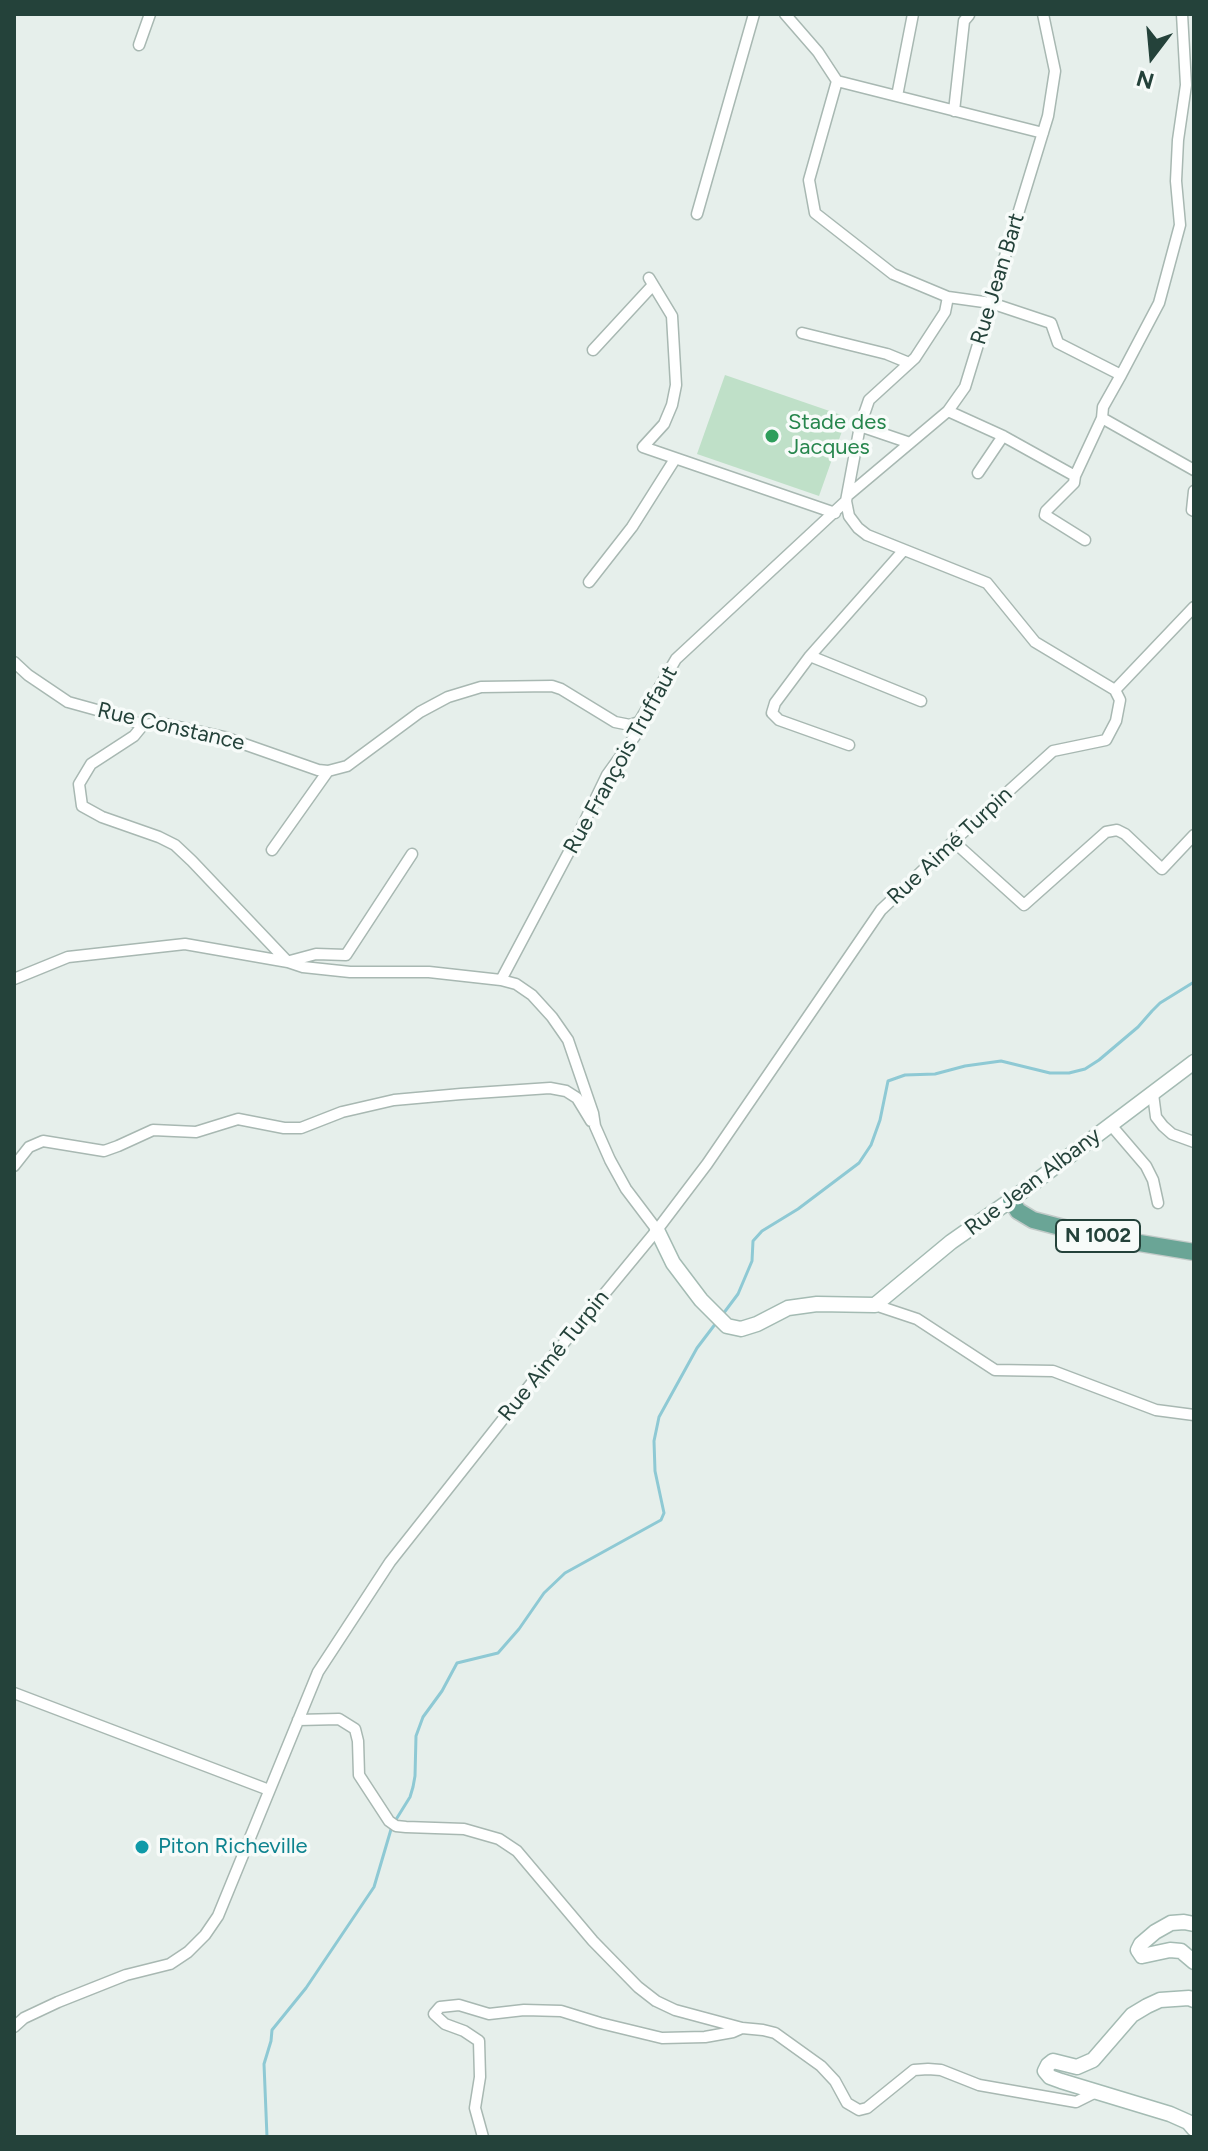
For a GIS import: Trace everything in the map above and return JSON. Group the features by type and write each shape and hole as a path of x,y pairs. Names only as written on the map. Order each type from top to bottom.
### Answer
{"main road":[{"name":"N 1002","path":"1011,1200 1018,1211 1033,1220 1091,1235 1194,1252"}],"street":[{"path":"139,45 150,14"},
{"path":"697,214 754,14"},
{"path":"785,14 818,52 837,81 1043,133"},
{"path":"897,96 913,14"},
{"name":"Rue Jean Bart","path":"846,498 948,411 965,387 1048,116 1055,71 1043,14"},
{"path":"1085,540 1045,515 1074,483 1102,418 1103,407 1159,303 1180,225 1176,181 1186,85 1182,14"},
{"path":"954,111 964,21 969,15"},
{"path":"837,81 809,180 815,213 893,274 948,297 991,303 1051,323 1058,343 1121,375"},
{"path":"593,350 651,282 672,316 676,385 664,424 643,447 835,513"},
{"path":"948,297 945,312 915,358 869,400 860,426 846,498 849,516 858,528 903,551 987,583 1035,642 1115,690 1194,607"},
{"path":"802,333 887,354 909,363"},
{"path":"948,411 1003,436 1075,476"},
{"path":"1102,418 1194,470"},
{"path":"860,426 910,443"},
{"path":"978,473 1003,436"},
{"path":"589,582 632,527 675,459"},
{"path":"1194,491 1194,511"},
{"name":"Rue François Truffaut","path":"501,980 607,775 635,736 639,722 676,659 835,513 846,498"},
{"path":"849,745 779,720 772,713 775,703 810,656 903,551"},
{"path":"810,656 921,701"},
{"name":"Rue Constance","path":"14,662 68,702 143,725 161,723 224,737 328,771"},
{"path":"272,850 328,771 347,766 420,712 448,697 481,687 552,686 615,722 630,725 639,722"},
{"name":"Rue Aimé Turpin","path":"14,2027 24,2018 58,2002 126,1975 170,1964 205,1935 218,1916 318,1672 390,1562 707,1164 881,910 1053,751 1106,740 1116,721 1120,700 1115,690"},
{"path":"143,725 134,736 91,764 79,784 82,806 102,817 175,845 288,962"},
{"path":"953,841 1024,905 1106,832 1117,830 1125,834 1162,869 1194,835"},
{"path":"288,962 316,954 346,955 412,854"},
{"path":"14,979 68,957 185,944 303,967 350,972 429,972 501,980 516,984 532,995 568,1040 595,1126"},
{"name":"Rue Jean Albany","path":"875,1305 951,1242 1194,1062"},
{"path":"14,1166 29,1147 43,1141 104,1151 153,1130 196,1132 238,1119 284,1128 301,1128 342,1112 394,1100 550,1088 566,1091 577,1098 595,1126 626,1189 657,1230 673,1263 701,1300 727,1326 741,1329 788,1308 817,1304 875,1305 917,1319 995,1370 1053,1371 1156,1410 1194,1415"},
{"path":"1153,1094 1156,1117 1163,1126 1172,1134 1194,1142"},
{"path":"1110,1124 1146,1166 1158,1203"},
{"path":"14,1693 269,1790"},
{"path":"298,1720 339,1719 355,1729 359,1775 392,1824 464,1829 499,1839 517,1851 593,1941 656,2001 675,2010 742,2028 775,2033 821,2066 835,2081 847,2103 859,2110 867,2108 914,2070 941,2070 979,2085 1076,2102 1096,2092"},
{"path":"1194,1924 1171,1923 1155,1932 1138,1950 1142,1956 1181,1951 1194,1962"},
{"path":"1194,2000 1160,2000 1147,2006 1132,2015 1093,2060 1077,2067 1053,2061 1045,2071 1050,2077 1170,2114 1188,2122 1194,2129"},
{"path":"483,2137 475,2108 480,2077 479,2041 445,2024 434,2014 440,2007 459,2005 489,2014 524,2010 561,2011 662,2038 705,2037 742,2028"}],"green space":[{"name":"Stade des Jacques","path":"725,375 847,417 819,496 697,454"}],"waterway":[{"path":"723,1314 738,1294 752,1261 753,1241 762,1231 798,1209 859,1163 871,1145 880,1120 888,1081 905,1075 935,1074 1001,1061 1050,1073 1085,1069 1138,1027 1160,1003 1194,982"},
{"path":"267,2137 264,2064 272,2030 306,1988 374,1887 392,1826 413,1787 416,1736 423,1717 457,1663 498,1653 544,1593 565,1573 661,1520 664,1513 655,1471 654,1441 659,1417 697,1348 716,1323"}],"place":[{"name":"Stade des Jacques","path":"772,436"},
{"name":"Piton Richeville","path":"142,1847"}]}
